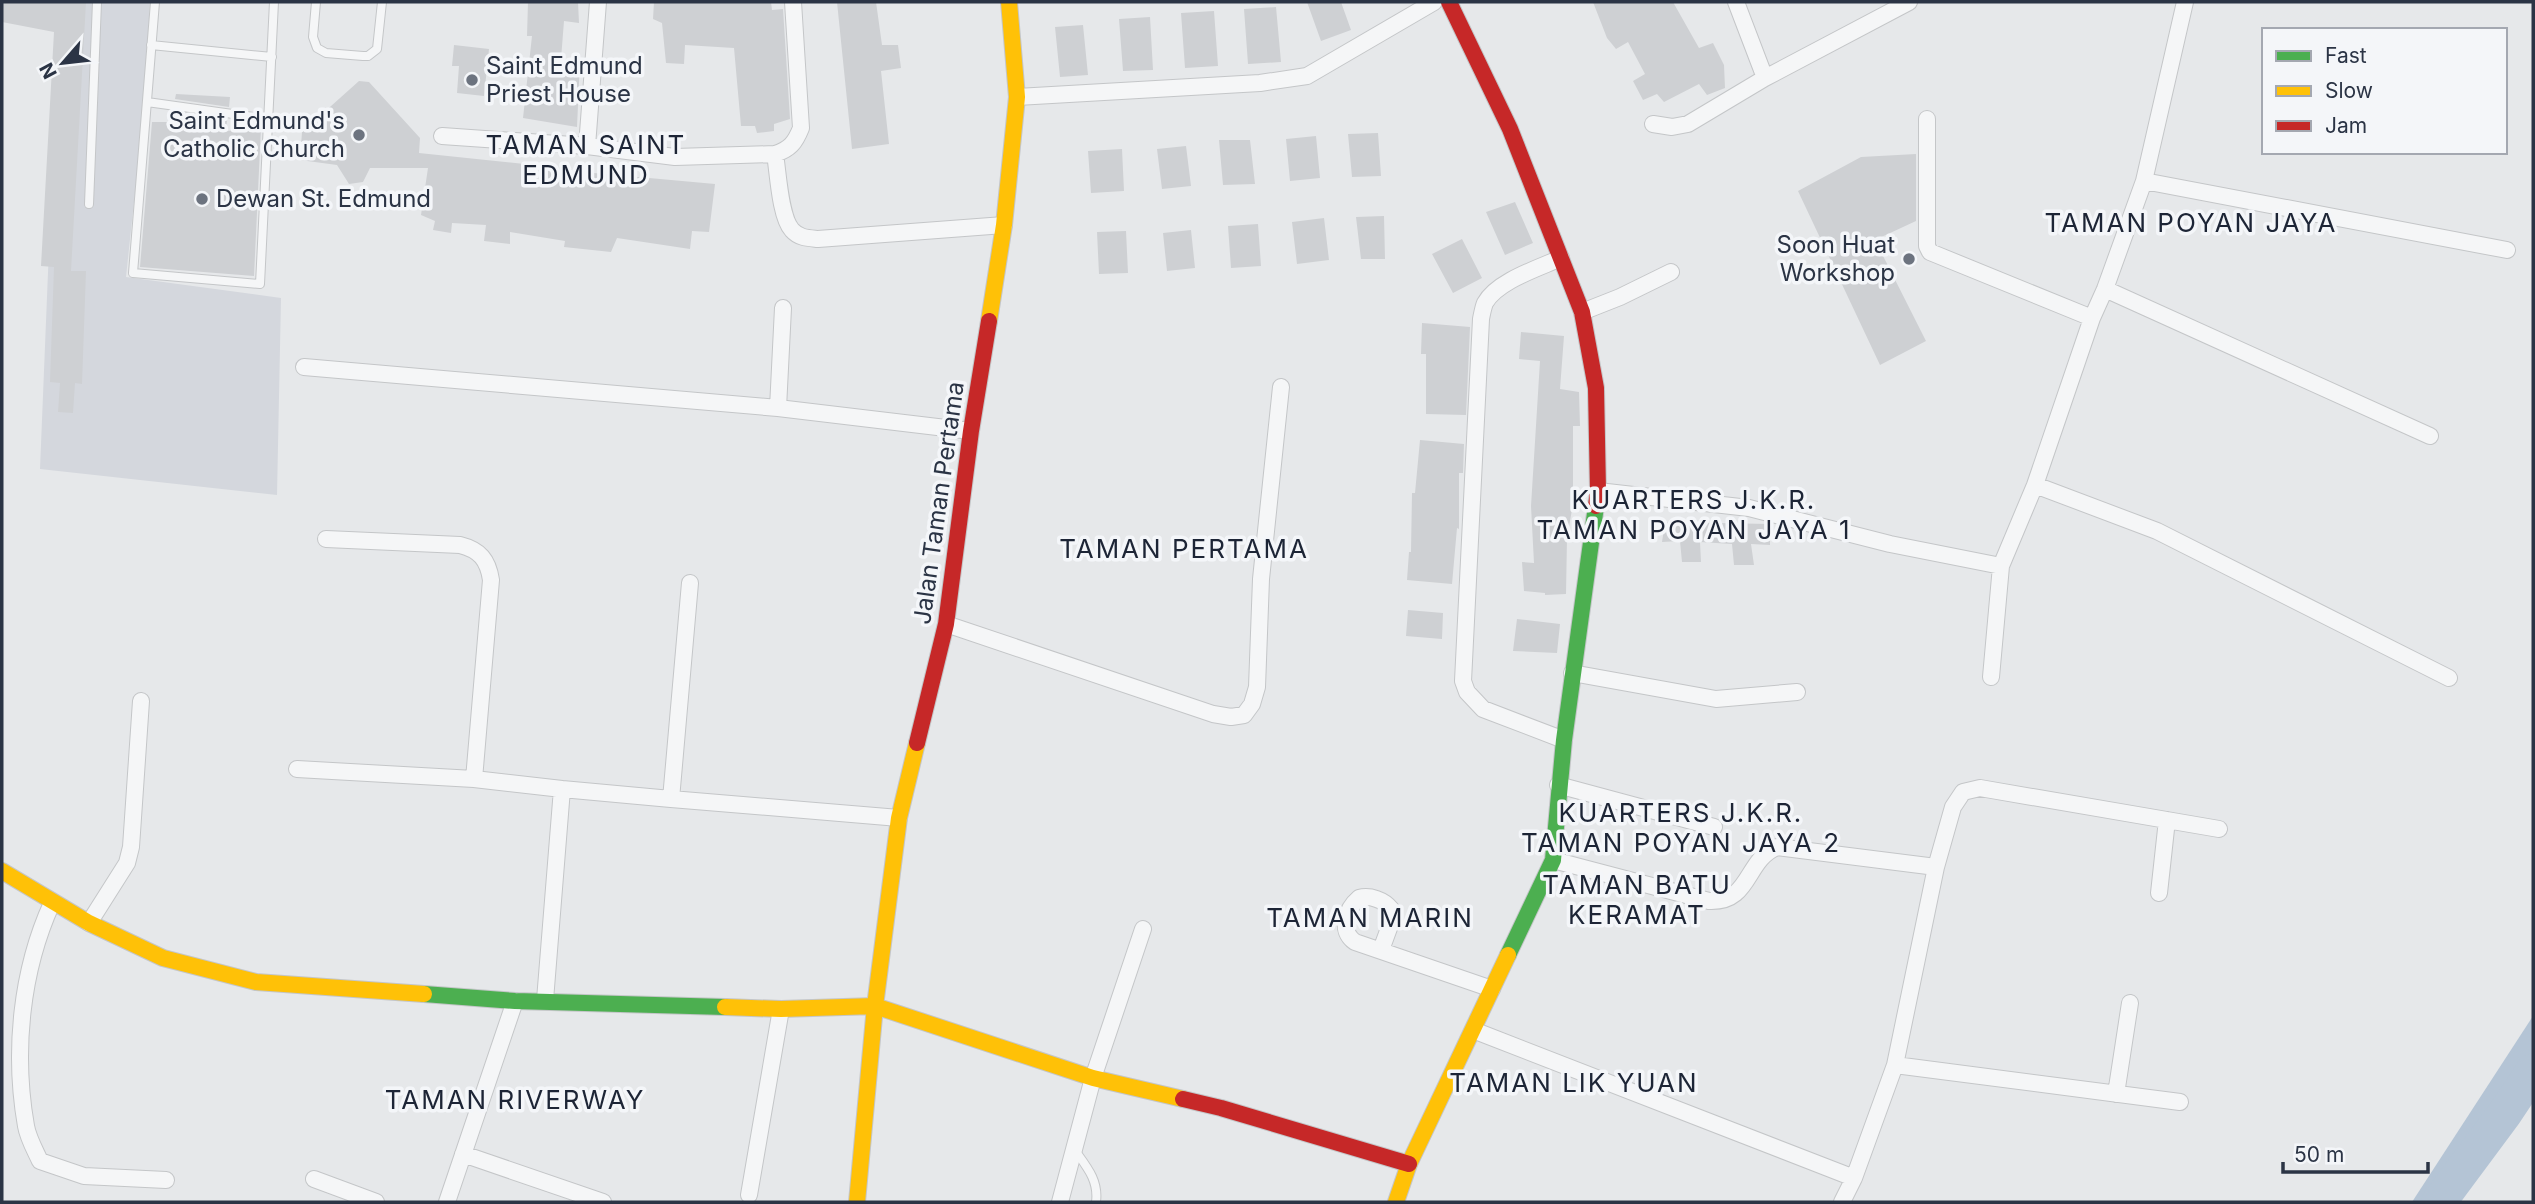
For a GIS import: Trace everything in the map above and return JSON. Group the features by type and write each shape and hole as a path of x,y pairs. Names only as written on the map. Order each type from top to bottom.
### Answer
{"street":[{"path":"587,146 598,2"},
{"path":"442,136 587,146 675,157 775,154 786,150 796,141 801,128 793,2"},
{"name":"Jalan Taman Pertama","path":"857,1202 875,1006 899,818 946,624 971,431 1004,225 1017,97 1009,2"},
{"path":"1017,97 1260,83 1307,76 1434,2"},
{"path":"1396,1202 1409,1164 1553,860 1563,740 1598,491 1596,388 1582,312 1510,128 1449,2"},
{"path":"1736,2 1765,78"},
{"path":"1653,124 1672,127 1688,124 1765,78 1909,2"},
{"path":"1991,677 2001,566 2035,485 2092,318 2144,181 2185,2"},
{"path":"1927,119 1927,246 1930,252 2092,318"},
{"path":"775,154 785,219 792,230 803,238 1004,225"},
{"path":"2144,181 2507,250"},
{"path":"1561,258 1505,284 1494,291 1484,304 1481,319 1463,681 1467,692 1483,709 1563,740"},
{"path":"1582,312 1671,272"},
{"path":"2105,289 2430,436"},
{"path":"778,408 783,308"},
{"path":"304,367 778,408 971,431"},
{"path":"946,624 1213,714 1231,717 1244,715 1252,704 1257,687 1261,579 1281,387"},
{"path":"2035,485 2157,531 2449,678"},
{"path":"1598,491 1749,508 1890,544 2001,566"},
{"path":"326,539 460,545 472,548 483,556 489,567 491,580 474,779"},
{"path":"671,799 690,583"},
{"path":"1572,673 1716,699 1797,692"},
{"path":"89,923 127,863 131,847 141,701"},
{"path":"298,769 474,779 899,818"},
{"path":"1558,785 1714,827"},
{"path":"1842,1202 1854,1178 1895,1065 1936,867 1953,807 1963,792 1971,788 2219,829"},
{"path":"545,1000 562,789"},
{"path":"2159,893 2167,820"},
{"path":"1553,860 1720,902 1739,891 1760,858 1777,847 1936,867"},
{"path":"2,871 51,903 163,958 256,982 514,1001 781,1009 875,1006 1093,1078 1221,1108 1409,1164"},
{"path":"51,903 27,978 21,1034 26,1128 40,1161 84,1176 166,1180"},
{"path":"1060,1202 1093,1078 1143,929"},
{"path":"1381,950 1492,989"},
{"path":"447,1202 514,1001"},
{"path":"2116,1094 2130,1003"},
{"path":"749,1195 781,1009"},
{"path":"1473,1030 1854,1178"},
{"path":"1895,1065 2180,1102"},
{"path":"464,1154 603,1202"},
{"path":"314,1179 376,1202"}],"lane":[{"path":"89,204 97,2"},
{"path":"155,2 133,272 261,284 274,2"},
{"path":"316,2 313,37 317,48 326,53 363,56 377,49 382,2"},
{"path":"151,45 272,57"},
{"path":"147,102 269,119"},
{"path":"1073,1149 1093,1175 1097,1186 1096,1202"}],"shaded area":[{"path":"59,2 150,2 144,107 126,277 281,298 277,495 40,469"}],"water":[{"path":"2533,1016 2533,1054 2432,1202 2412,1202"}],"building":[{"path":"2,2 86,2 71,271 86,271 82,384 75,383 73,413 58,412 60,383 50,382 54,267 41,266 54,32 2,22"},
{"path":"528,2 578,2 579,23 564,21 561,59 580,61 577,127 523,118 532,36 527,36"},
{"path":"654,2 771,2 772,10 783,9 790,119 774,124 774,131 757,133 755,126 741,126 734,48 685,45 684,64 666,63 662,23 653,19"},
{"path":"837,2 876,2 882,45 898,45 901,68 881,71 889,144 852,149"},
{"path":"1307,2 1341,2 1351,30 1321,41"},
{"path":"1593,2 1673,2 1699,48 1713,43 1724,65 1725,88 1707,95 1699,84 1664,102 1657,94 1643,100 1633,81 1645,74 1628,42 1616,49 1607,38"},
{"path":"1276,7 1281,62 1248,64 1244,9"},
{"path":"1214,11 1218,66 1185,68 1181,13"},
{"path":"1150,17 1153,70 1123,71 1119,19"},
{"path":"1083,25 1088,75 1060,77 1055,27"},
{"name":"Saint Edmund Priest House","path":"454,45 489,49 484,96 457,93 459,66 452,66"},
{"path":"359,81 369,82 420,138 419,153 715,184 709,232 692,231 690,249 617,238 611,252 564,247 565,241 510,232 510,244 484,241 486,225 452,223 451,233 433,230 435,221 421,215 428,168 370,168 363,182 349,184 337,165 300,160 302,132"},
{"path":"176,94 230,97 229,107 175,99"},
{"name":"Dewan St. Edmund","path":"173,112 227,120 226,131 261,128 254,276 140,267 152,122 172,122"},
{"path":"1378,133 1381,176 1352,177 1348,134"},
{"path":"1316,136 1320,178 1290,181 1286,139"},
{"path":"1219,140 1250,140 1255,184 1223,185"},
{"path":"1186,146 1191,186 1162,189 1157,149"},
{"path":"1122,149 1124,191 1091,193 1088,151"},
{"path":"1916,154 1916,221 1875,240 1926,341 1880,365 1798,191 1861,157"},
{"path":"1515,202 1533,243 1505,255 1486,212"},
{"path":"1384,216 1385,259 1361,259 1356,217"},
{"path":"1324,218 1329,260 1297,264 1292,222"},
{"path":"1258,224 1261,266 1231,268 1228,226"},
{"path":"1191,230 1195,268 1167,271 1163,233"},
{"path":"1126,231 1128,273 1099,274 1097,232"},
{"path":"1462,239 1482,278 1453,293 1432,254"},
{"path":"1422,323 1470,327 1466,415 1426,414 1426,354 1421,354"},
{"path":"1521,332 1564,336 1560,389 1579,392 1580,426 1573,426 1573,504 1567,538 1566,594 1545,595 1524,591 1522,562 1534,563 1531,506 1540,361 1519,359"},
{"path":"1420,440 1464,444 1463,473 1459,473 1459,529 1457,528 1452,584 1407,580 1411,552 1412,493 1415,493"},
{"path":"1665,522 1770,524 1770,545 1751,544 1754,565 1734,565 1732,544 1700,542 1701,562 1682,562 1680,541 1662,542"},
{"path":"1408,610 1443,613 1442,639 1406,636"},
{"path":"1517,619 1560,624 1557,653 1513,651"}],"waterway":[{"path":"2439,1202 2533,1071"}],"traffic: fast":[{"path":"1508,955 1553,860 1564,740 1596,506"},
{"path":"424,994 515,1001 725,1007"}],"traffic: slow":[{"path":"989,321 1004,225 1017,97 1009,2"},
{"path":"857,1202 875,1006 899,818 917,743"},
{"path":"2,871 89,923 163,958 256,982 424,994"},
{"path":"1396,1202 1409,1164 1508,955"},
{"path":"725,1007 781,1009 875,1006 1093,1078 1183,1099"}],"traffic: jam":[{"path":"1449,2 1510,129 1582,312 1596,388 1596,506"},
{"path":"917,743 946,624 971,431 989,321"},
{"path":"1183,1099 1409,1164"}],"place":[{"name":"Saint Edmund Priest House","path":"472,80"},
{"name":"Saint Edmund's Catholic Church","path":"359,135"},
{"name":"Dewan St. Edmund","path":"202,199"},
{"name":"Soon Huat Workshop","path":"1909,259"}],"district":[{"name":"TAMAN SAINT EDMUND","path":"586,160"},
{"name":"TAMAN POYAN JAYA","path":"2191,223"},
{"name":"KUARTERS J.K.R. TAMAN POYAN JAYA 1","path":"1694,515"},
{"name":"TAMAN PERTAMA","path":"1184,549"},
{"name":"KUARTERS J.K.R. TAMAN POYAN JAYA 2","path":"1681,828"},
{"name":"TAMAN BATU KERAMAT","path":"1637,900"},
{"name":"TAMAN MARIN","path":"1370,918"},
{"name":"TAMAN LIK YUAN","path":"1574,1083"},
{"name":"TAMAN RIVERWAY","path":"515,1100"}]}
